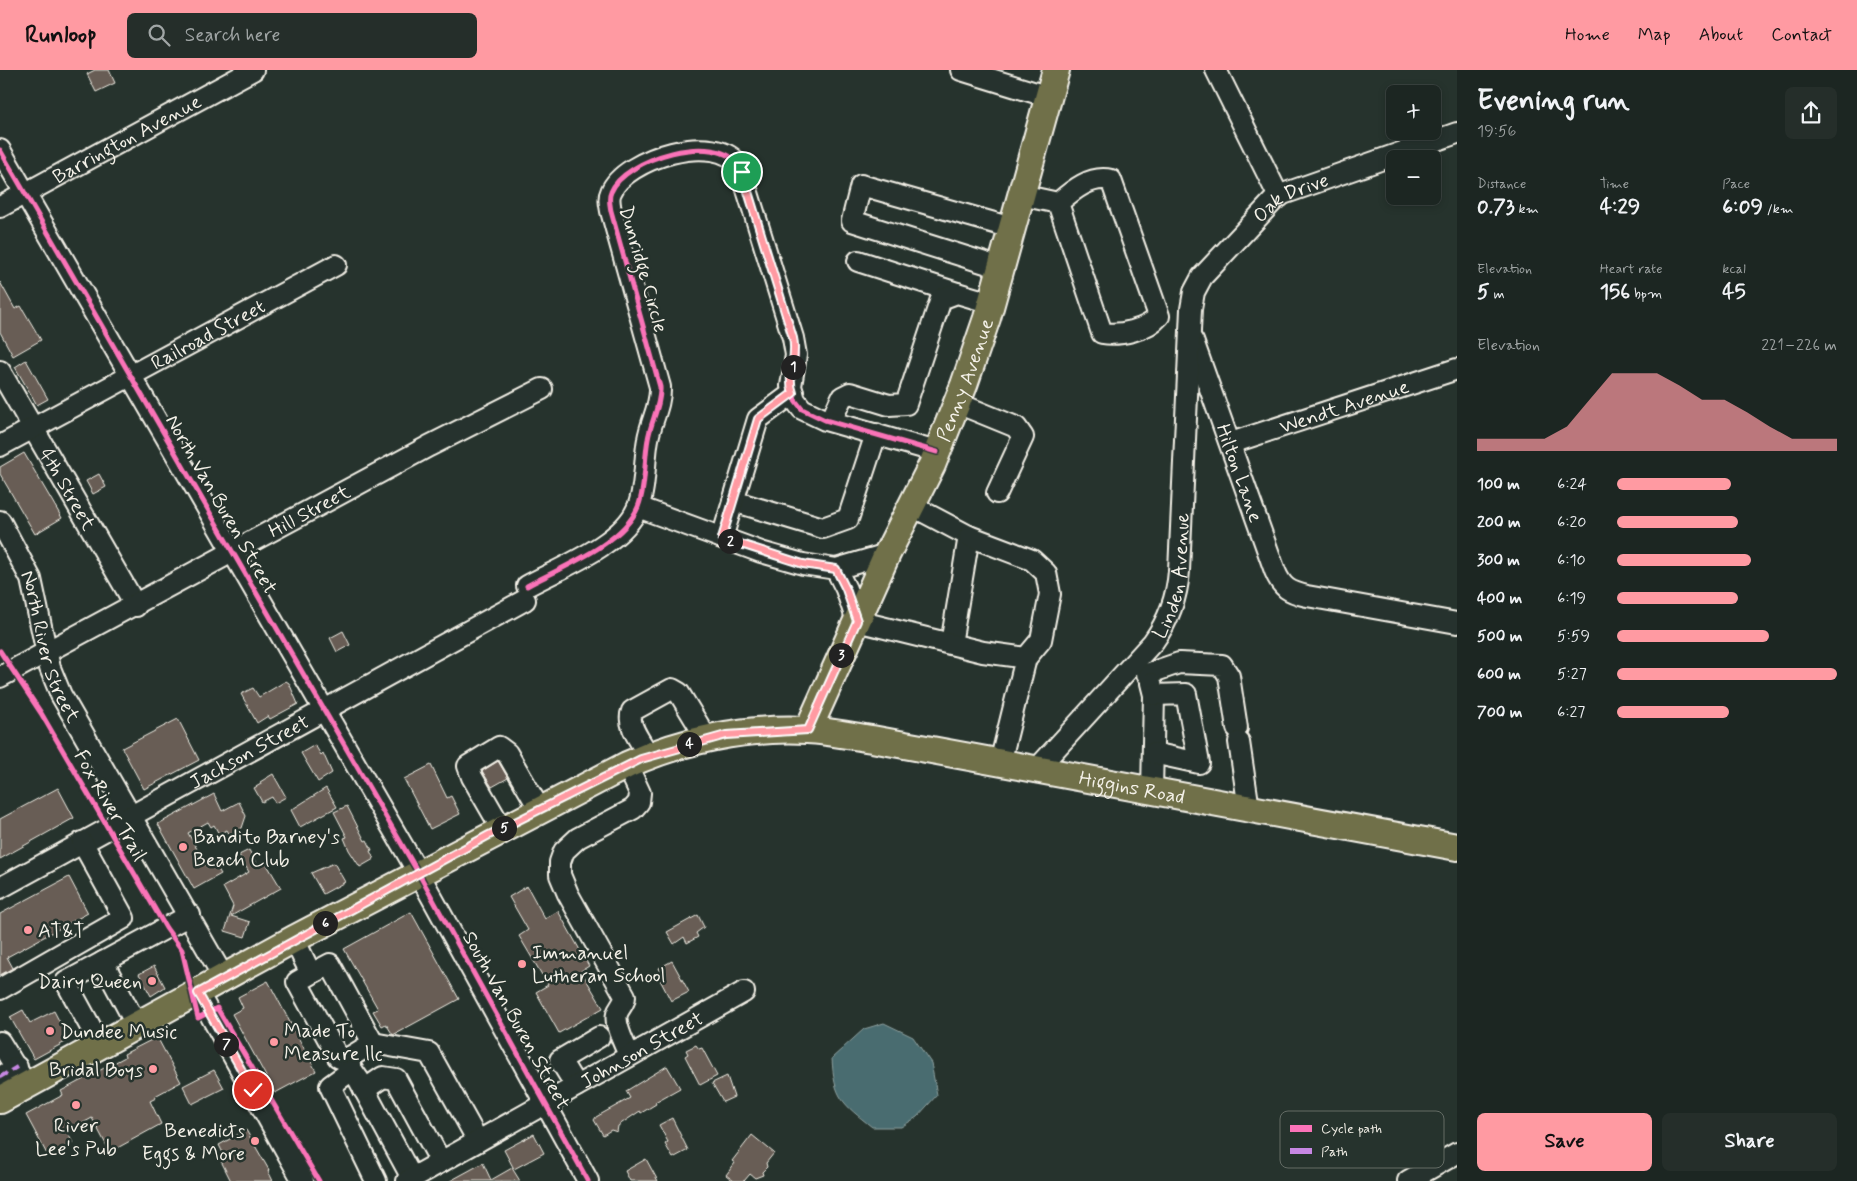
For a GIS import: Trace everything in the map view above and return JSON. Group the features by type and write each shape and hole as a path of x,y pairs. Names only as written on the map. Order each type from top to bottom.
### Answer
{"main road":[{"name":"Penny Avenue","path":"808,730 886,554 912,506 937,452 957,403 991,303 1056,70"},
{"name":"Higgins Road","path":"9,1086 101,1046 294,939 502,829 638,760 707,739 746,732 808,730 872,739 1457,847"}],"street":[{"path":"961,70 1049,97"},
{"path":"1216,70 1279,197"},
{"name":"Barrington Avenue","path":"0,207 244,72"},
{"name":"Oak Drive","path":"1190,334 1193,298 1202,278 1279,197 1297,188 1457,133"},
{"name":"North Van Buren Street","path":"0,150 419,874"},
{"name":"Dunridge Circle","path":"638,507 648,437 660,398 660,387 610,203 611,191 624,176 661,156 685,150 714,150 729,156 738,163 745,180 794,344 796,355 790,379 793,393"},
{"path":"1102,178 1111,180 1159,316 1153,324 1114,335 1102,333 1058,203 1078,186 1102,178"},
{"path":"1001,268 852,221 861,185 1012,228"},
{"path":"1022,195 1058,203"},
{"path":"858,261 957,294 991,303"},
{"name":"Railroad Street","path":"0,446 336,265"},
{"path":"830,421 842,396 850,393 890,405 906,404 941,299 957,294"},
{"name":"Hilton Lane","path":"1190,334 1231,443 1279,581 1288,591 1457,623"},
{"name":"Linden Avenue","path":"1036,770 1138,670 1162,630 1176,595 1190,334"},
{"name":"Wendt Avenue","path":"1231,443 1457,369"},
{"name":"4th Street","path":"0,371 136,606"},
{"name":"Hill Street","path":"0,677 136,606 429,446 542,389"},
{"path":"722,538 758,419 793,393 802,409 830,421 937,452"},
{"path":"957,403 1016,427 1023,437 997,494"},
{"path":"733,500 823,528 848,519 876,434"},
{"path":"912,506 969,536 1032,560 1046,573 1050,594 1041,640 1026,658 1000,763"},
{"path":"638,507 722,538 803,564 836,569 886,554"},
{"name":"Jackson Street","path":"0,888 324,709 526,593 609,541 625,526 638,507"},
{"name":"North River Street","path":"0,521 31,579 52,675 67,708 190,915 224,978"},
{"path":"951,644 969,536"},
{"path":"836,569 846,589 857,621 983,652 1026,658"},
{"path":"1152,791 1154,695 1138,670 1179,663 1222,665 1229,676 1249,808"},
{"path":"629,1056 617,1021 618,1013 625,1002 624,996 571,900 560,871 562,854 578,838 638,804 640,793 638,760 630,716 632,711 672,689 679,693 707,739"},
{"path":"1153,754 1199,763 1186,694 1154,695"},
{"path":"502,829 472,777 468,766 499,747 506,753 540,810"},
{"path":"0,989 124,918 82,842"},
{"name":"South Van Buren Street","path":"419,874 588,1181"},
{"path":"101,1046 66,982 190,915"},
{"path":"294,939 311,974"},
{"path":"103,962 137,1026"},
{"path":"373,1043 330,964 297,982 338,1057 348,1065 364,1090 410,1180"},
{"name":"Johnson Street","path":"410,1180 744,992"},
{"path":"198,993 303,1181"},
{"path":"576,1086 560,1060 599,1037"},
{"path":"0,1042 9,1086"},
{"path":"373,1043 348,1065 330,1086 376,1181"},
{"path":"373,1043 429,1053 478,1141"},
{"path":"364,1090 384,1077 396,1079 441,1162"},
{"path":"1444,1160 1457,1153"},
{"path":"1408,1181 1431,1168"}],"water":[{"path":"884,1023 913,1037 931,1063 937,1095 917,1117 901,1127 872,1127 862,1119 842,1098 835,1082 833,1071 832,1058 864,1029"}],"building":[{"path":"95,70 109,70 115,83 96,92 87,74"},
{"path":"0,282 15,309 21,306 41,340 13,356 0,332"},
{"path":"26,360 48,399 37,405 15,367"},
{"path":"24,453 62,518 35,534 0,474 0,467"},
{"path":"99,474 106,487 93,494 86,481"},
{"path":"343,631 350,645 337,652 330,638"},
{"path":"286,681 289,683 298,704 270,719 268,716 257,723 241,694 253,688 259,697"},
{"path":"178,719 199,760 144,789 122,748"},
{"path":"315,745 321,755 323,753 332,773 318,782 301,753"},
{"path":"498,761 508,778 492,787 482,771"},
{"path":"431,765 447,798 451,796 460,814 430,829 404,779"},
{"path":"273,774 286,797 275,803 272,797 262,802 254,788"},
{"path":"58,788 74,818 0,859 0,819"},
{"path":"326,788 337,807 300,827 291,810"},
{"path":"214,794 222,811 239,802 246,816 242,828 230,835 227,830 219,834 214,825 211,827 208,822 188,833 207,867 214,863 221,874 194,889 158,824"},
{"path":"347,806 365,841 367,840 374,859 360,867 349,850 344,838 347,837 334,812"},
{"path":"249,850 258,867 266,863 281,888 231,916 250,922 245,937 225,931 233,906 223,887 249,872 239,855"},
{"path":"334,863 345,882 323,894 311,873"},
{"name":"AT&T","path":"69,877 88,913 7,957 13,968 0,975 0,914"},
{"name":"Immanuel Lutheran School","path":"527,886 545,919 558,911 589,966 581,971 603,1008 559,1033 536,992 548,985 519,936 528,930 509,897"},
{"path":"411,912 459,999 393,1035 386,1024 382,1026 373,1011 378,1009 344,949"},
{"path":"698,915 704,927 696,933 698,937 687,943 684,937 674,944 667,932"},
{"path":"672,961 689,992 671,1001 658,976 662,974 659,968"},
{"name":"Dairy Queen","path":"154,966 165,987 151,996 139,974"},
{"name":"Made To Measure llc","path":"268,981 316,1071 275,1093 232,1014 243,1008 238,997"},
{"path":"23,1010 30,1023 54,1011 69,1040 34,1059 10,1017"},
{"path":"157,1037 181,1082 155,1096 156,1098 150,1101 161,1124 110,1152 92,1118 67,1132 73,1143 48,1156 26,1115 63,1095 61,1091 125,1057 124,1054"},
{"path":"696,1045 699,1049 702,1048 717,1076 700,1085 685,1056 688,1054 686,1050"},
{"path":"667,1066 680,1088 622,1123 618,1126 617,1132 611,1130 603,1135 594,1120 596,1117 630,1098 626,1091"},
{"path":"214,1070 224,1088 192,1104 183,1086"},
{"path":"727,1076 734,1097 723,1102 712,1083"},
{"path":"672,1118 688,1150 673,1158 665,1144 668,1142 659,1125"},
{"path":"246,1130 269,1170 273,1181 231,1181 221,1161 226,1159 219,1145"},
{"path":"534,1134 544,1153 514,1169 504,1150"},
{"path":"752,1135 774,1153 766,1163 767,1167 762,1172 763,1175 755,1178 750,1174 744,1181 734,1181 726,1175 735,1163 732,1161"},
{"path":"646,1159 658,1181 630,1181 625,1171"},
{"path":"483,1163 491,1180 512,1168 520,1181 450,1181"}],"marked path":[{"path":"0,1077 17,1067"}],"cycle path":[{"path":"0,150 419,874 588,1181"},
{"path":"527,586 573,563 605,544 630,520 641,499 649,432 659,400 660,387 611,211 610,197 619,180 634,169 672,153 712,150 729,156 740,167 793,338 796,355 791,386 795,400 802,409 825,420 937,452"},
{"name":"Fox River Trail","path":"0,651 41,713 166,928 182,950 198,1018 217,1008 319,1181"}],"place":[{"name":"Bandito Barney's Beach Club","path":"183,847"},
{"name":"AT&T","path":"28,930"},
{"name":"Immanuel Lutheran School","path":"522,964"},
{"name":"Dairy Queen","path":"152,981"},
{"name":"Dundee Music","path":"50,1031"},
{"name":"Made To Measure llc","path":"274,1042"},
{"name":"Bridal Boys","path":"153,1069"},
{"name":"River Lee's Pub","path":"76,1105"},
{"name":"Benedicts Eggs & More","path":"255,1141"}],"route":[{"path":"253,1090 198,993 294,939 489,835 627,765 683,745 726,735 746,732 808,730 857,621 846,589 836,569 803,564 722,538 758,419 793,393 790,376 796,355 793,338 742,172"}]}
